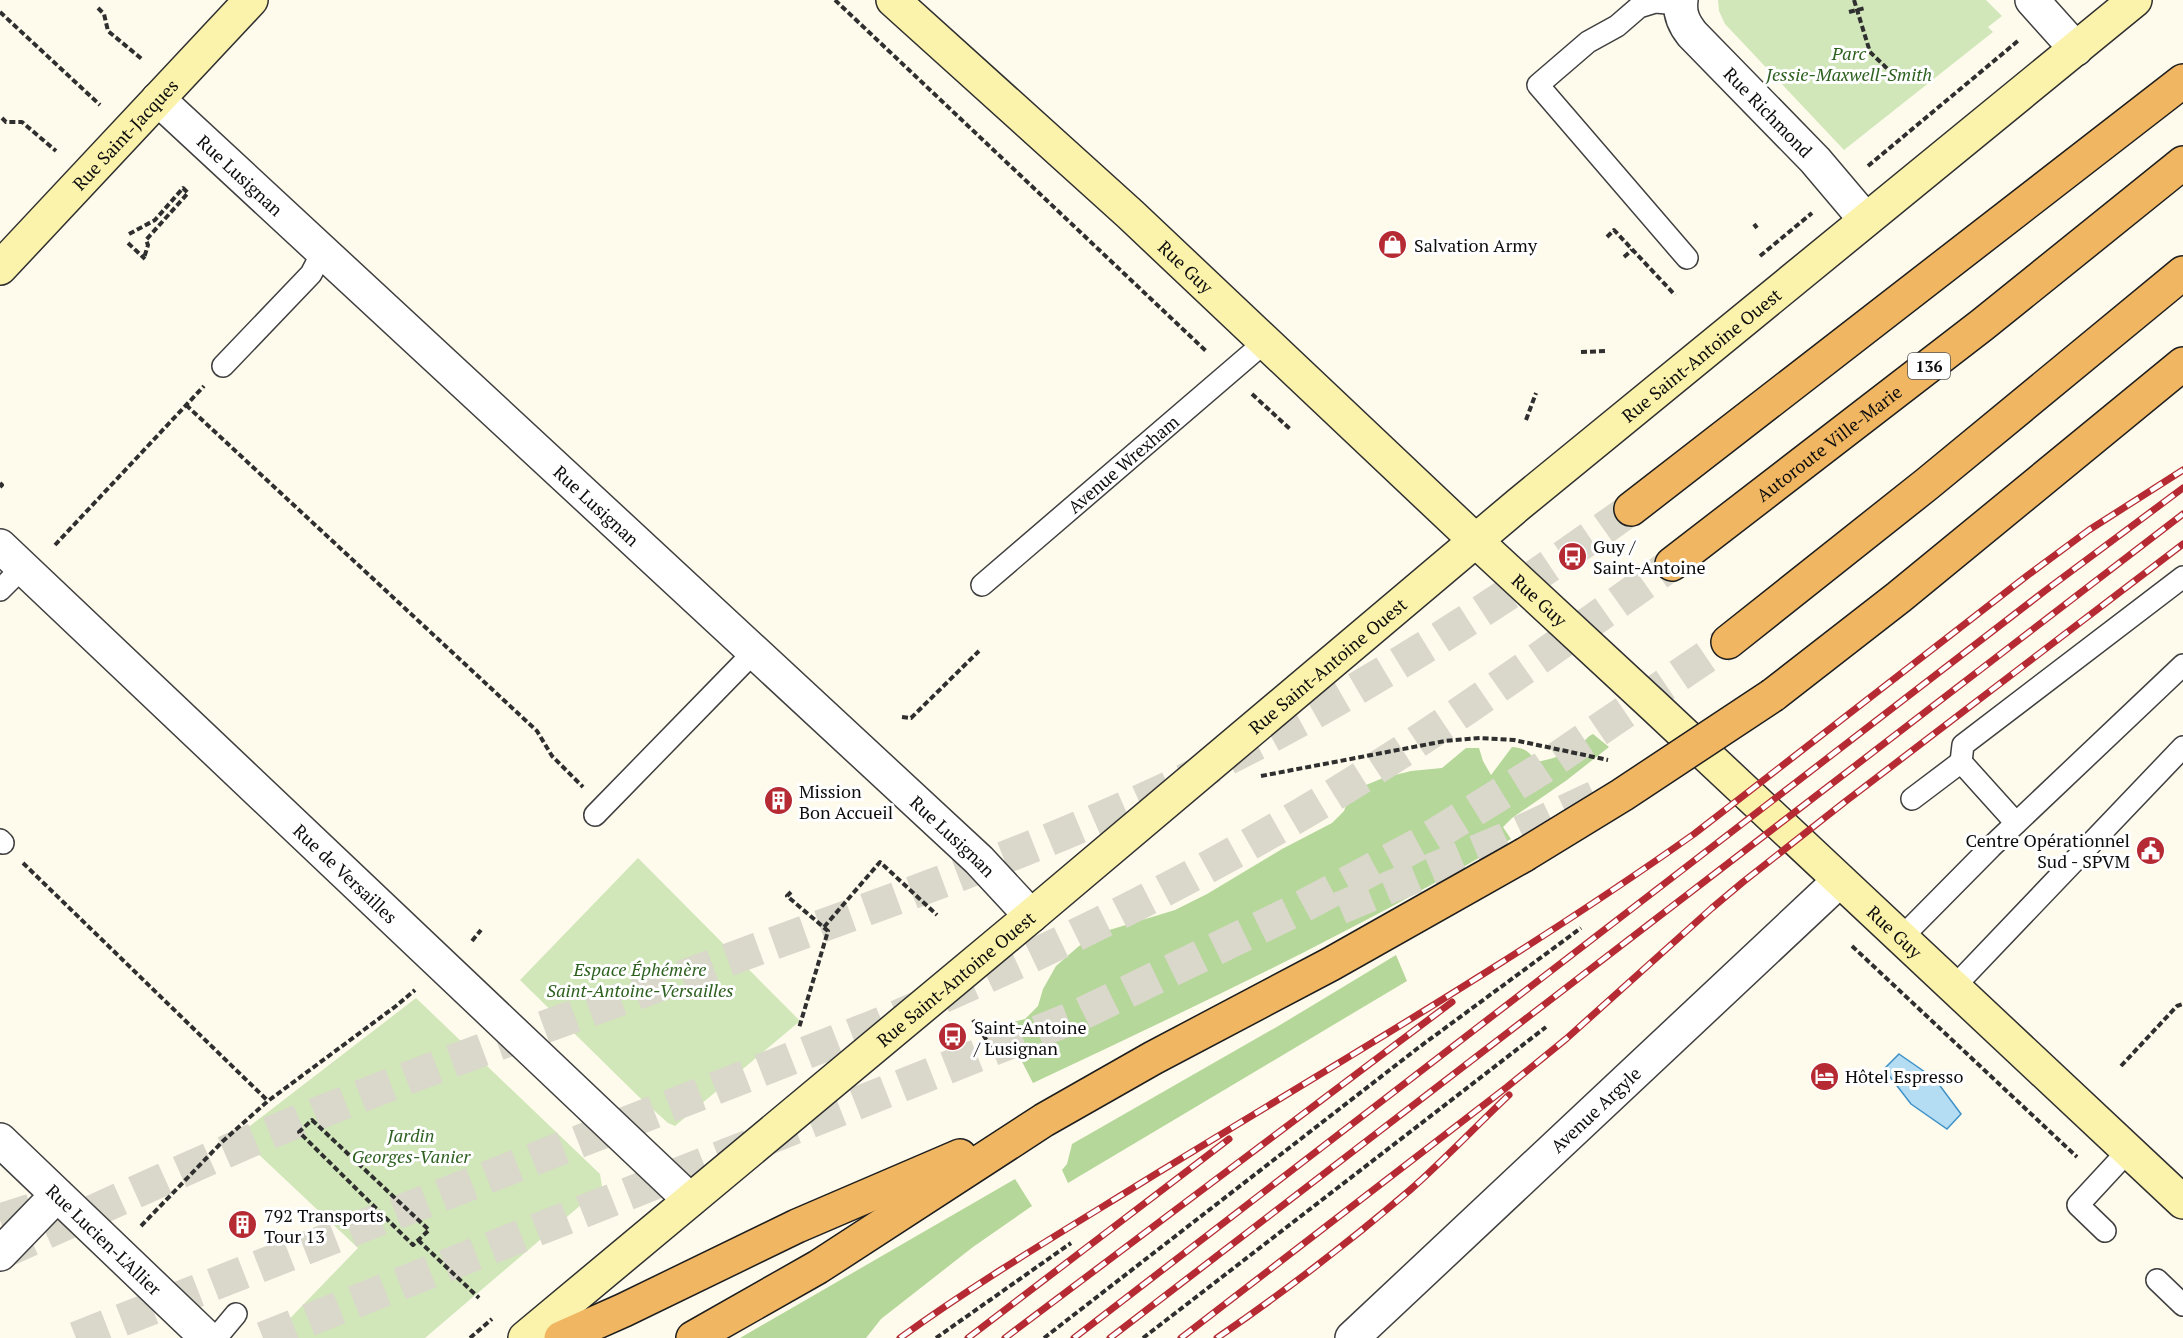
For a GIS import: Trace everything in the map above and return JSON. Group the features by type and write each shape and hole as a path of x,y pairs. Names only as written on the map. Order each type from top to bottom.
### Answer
{"highway":[{"path":"1631,509 2183,81"},
{"name":"Autoroute Ville-Marie","path":"1672,564 1973,332 2183,163"},
{"path":"1728,642 1927,484 2183,273"},
{"path":"693,1338 818,1267 1044,1120 1524,855 1652,776 1773,695 1855,632 2183,364"},
{"path":"561,1338 797,1226 1044,1120"}],"main road":[{"name":"Rue Saint-Jacques","path":"0,268 251,0"},
{"name":"Rue Guy","path":"893,0 1130,214 2183,1202"},
{"name":"Rue Saint-Antoine Ouest","path":"525,1338 1476,541 1865,219 2135,0"}],"street":[{"path":"2032,0 2076,49"},
{"name":"Rue Richmond","path":"1681,2 1683,19 1692,34 1815,160 1865,219"},
{"name":"Rue Lusignan","path":"158,99 753,653 979,860 1031,916"},
{"name":"Rue de Versailles","path":"7,568 690,1200"},
{"name":"Avenue Argyle","path":"1352,1338 1839,881"},
{"name":"Rue Lucien-L'Allier","path":"0,1140 207,1338"},
{"path":"0,1254 57,1195"}],"lane":[{"path":"1681,2 1655,2 1639,8 1617,26 1588,42 1538,85 1687,258"},
{"path":"223,366 311,274 323,251"},
{"name":"Avenue Wrexham","path":"982,585 1264,342"},
{"path":"1912,799 1960,762 1963,745 2183,577"},
{"path":"595,815 753,653"},
{"path":"1901,939 2016,823 2183,665"},
{"path":"1953,988 2183,747"},
{"path":"1960,762 2016,823"},
{"path":"2105,1231 2078,1205 2128,1151"},
{"path":"2157,1280 2183,1305"},
{"path":"216,1338 236,1314"}],"path":[{"path":"835,0 1212,356"},
{"path":"1854,0 1870,52 1900,81"},
{"path":"98,8 104,14 108,31 143,60"},
{"path":"1849,12 1865,8"},
{"path":"0,12 100,105"},
{"path":"1864,169 2021,39"},
{"path":"2,118 6,122 22,122 56,152"},
{"path":"128,243 144,258 148,244 146,240 188,193 183,188 155,220 129,234"},
{"path":"1607,237 1614,230 1675,295"},
{"path":"1624,257 1632,250"},
{"path":"1581,352 1608,351"},
{"path":"55,545 223,366"},
{"path":"1247,389 1290,429"},
{"path":"1526,420 1536,393"},
{"path":"186,405 537,731 552,756 590,794"},
{"path":"902,717 911,718 979,651"},
{"path":"1261,776 1445,741 1480,738 1514,740 1595,758 1619,760"},
{"path":"824,927 880,862 937,915"},
{"path":"23,863 268,1101"},
{"path":"791,892 787,896 828,931 799,1028"},
{"path":"1044,1338 1418,1048 1581,928"},
{"path":"472,941 482,930"},
{"path":"1852,946 2077,1157"},
{"path":"139,1228 223,1141 268,1101 396,1006 414,990"},
{"path":"2121,1066 2177,1006 2183,1004"},
{"path":"973,1020 996,1054"},
{"path":"1143,1338 1546,1027"},
{"path":"312,1120 429,1230 418,1240 413,1245 299,1132 312,1120"},
{"path":"418,1240 479,1298"},
{"path":"936,1338 1071,1243"}],"green space":[{"name":"Parc Jessie-Maxwell-Smith","path":"1718,0 1986,0 2002,16 1988,27 1993,32 1844,150 1725,24 1719,11"},
{"path":"1593,734 1609,747 1567,780 1512,818 1503,827 1511,839 1335,937 1033,1083 1014,1046 1006,1050 997,1026 1025,1019 1038,1006 1043,989 1056,966 1079,946 1106,931 1175,910 1207,894 1282,849 1332,823 1344,811 1348,800 1361,787 1383,778 1411,771 1442,768 1466,748 1479,748 1491,775 1512,747 1526,751 1536,762 1573,750"},
{"name":"Espace Éphémère Saint-Antoine-Versailles","path":"638,858 800,1021 675,1126 668,1123 638,1096 520,980"},
{"path":"1396,955 1407,981 1068,1183 1062,1170 1067,1164 1072,1144 1280,1025"},
{"name":"Jardin Georges-Vanier","path":"416,998 600,1174 602,1187 425,1338 271,1338 358,1248 238,1135"},
{"path":"1015,1179 1032,1206 973,1247 881,1319 866,1338 740,1338"}],"water":[{"path":"1899,1054 1935,1079 1961,1114 1947,1129 1911,1104 1884,1069"}],"tunnel":[{"path":"1,1253 248,1142 357,1098 521,1035 942,882 1130,805 1249,748 1361,686 1525,583 1631,509"},
{"path":"76,1338 877,1025 1039,953 1197,873 1348,786 1489,693 1672,564"},
{"path":"263,1338 1075,1017 1296,910 1421,843 1541,769 1728,642"},
{"path":"1340,908 1503,840 1595,797"},
{"path":"0,1220 57,1202"}],"railway":[{"path":"900,1338 963,1294 1028,1253 1497,966 1629,879 1694,834 2028,575 2089,530 2183,470"},
{"path":"1074,1338 2046,590 2183,488"},
{"path":"1110,1338 2183,514"},
{"path":"1181,1338 1507,1087 1566,1039 1743,882 2183,544"},
{"path":"1005,1338 1452,1002"},
{"path":"1217,1338 1315,1267 1387,1210 1509,1095"},
{"path":"968,1338 1229,1139"}],"place":[{"name":"Salvation Army","path":"1393,245"},
{"name":"Guy / Saint-Antoine","path":"1572,556"},
{"name":"Mission Bon Accueil","path":"778,801"},
{"name":"Centre Opérationnel Sud - SPVM","path":"2151,850"},
{"name":"Saint-Antoine / Lusignan","path":"953,1037"},
{"name":"Hôtel Espresso","path":"1824,1076"},
{"name":"792 Transports Tour 13","path":"243,1225"}]}
